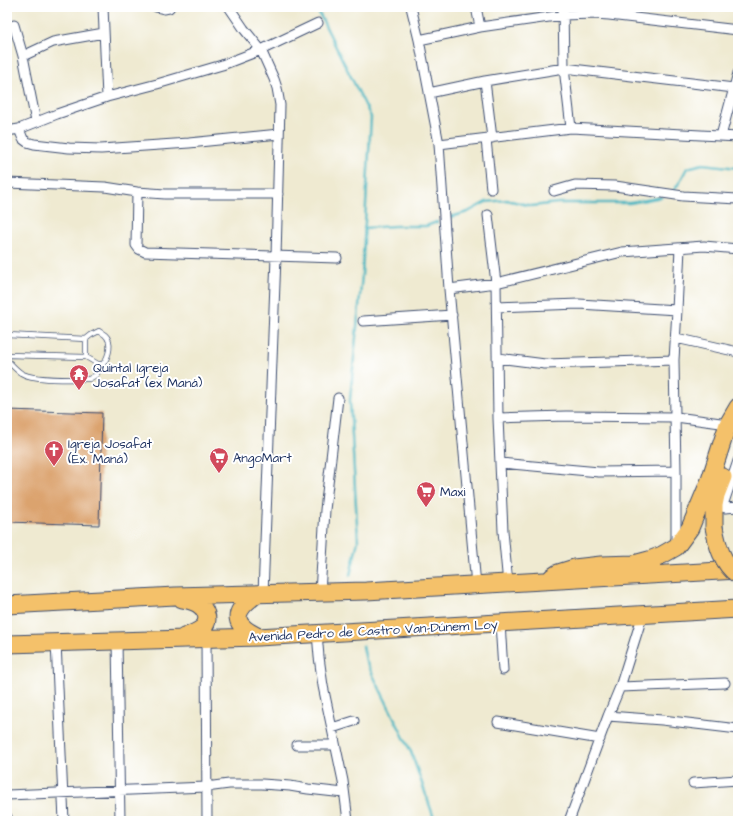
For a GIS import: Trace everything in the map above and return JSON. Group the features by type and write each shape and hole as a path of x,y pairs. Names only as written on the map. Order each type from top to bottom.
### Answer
{"highway":[{"path":"548,581 558,573 574,568 634,564 649,560 662,555 676,546 693,522 733,424 738,407"},
{"path":"733,424 730,456 716,495 714,505 714,527 722,555 728,566 738,575"},
{"path":"7,605 175,596 328,593 476,586 738,570"},
{"path":"258,637 241,625 239,615 243,606 260,594"},
{"path":"175,596 197,604 205,611 206,616 203,627 198,631 180,639"},
{"name":"Avenida Pedro de Castro Van-Dúnem Loy","path":"7,644 258,637 738,609"}],"street":[{"path":"103,7 107,97"},
{"path":"156,7 164,9 170,7"},
{"path":"229,7 261,50 274,79 280,105 276,257 260,594"},
{"path":"411,7 419,40 439,144 449,289 476,586"},
{"path":"476,7 480,27"},
{"path":"419,40 563,11 738,30"},
{"path":"563,11 564,68 571,128"},
{"path":"7,131 19,129 107,97 208,70 261,50 318,24"},
{"path":"14,25 23,56 36,122"},
{"path":"23,56 53,42 104,33"},
{"path":"429,93 485,81 564,68 734,88"},
{"path":"721,136 738,73"},
{"path":"485,81 489,138 490,190"},
{"path":"439,144 571,128 738,137"},
{"path":"19,129 23,139 34,144 101,149 189,143 279,134"},
{"path":"7,183 105,187 137,192 166,194 278,194"},
{"path":"554,191 575,185 615,186 684,196 738,199"},
{"path":"137,192 136,245 139,249 145,252 337,258"},
{"path":"488,215 496,283 498,418 503,531 508,584"},
{"path":"449,289 496,283 622,252 704,246 738,249"},
{"path":"676,546 676,417 674,360 680,248"},
{"path":"497,307 579,304 677,310"},
{"path":"363,321 452,315"},
{"path":"676,338 738,352"},
{"path":"498,358 545,364 674,360"},
{"path":"328,593 325,510 338,398"},
{"path":"498,418 566,416 676,417 733,424"},
{"path":"738,461 723,506 725,508 738,507"},
{"path":"500,463 599,472 676,471"},
{"path":"569,821 620,687 643,614"},
{"path":"500,623 503,670"},
{"path":"317,633 323,686 343,781 348,821"},
{"path":"206,638 207,821"},
{"path":"117,640 120,821"},
{"path":"56,642 64,821"},
{"path":"620,687 726,683"},
{"path":"608,716 662,720 738,729"},
{"path":"332,728 354,721"},
{"path":"498,722 600,738"},
{"path":"297,745 335,745"},
{"path":"693,783 738,780"},
{"path":"7,795 206,787 229,784 262,784 344,792"}],"lane":[{"path":"7,360 20,372 29,377 89,379 96,375 109,351 109,341 104,334 99,331 91,335 86,340 86,357"},
{"path":"7,335 86,340"},
{"path":"7,355 86,357 98,364 103,364"}],"building":[{"name":"Igreja Josafat (Ex. Maná)","path":"7,410 102,413 99,525 7,522"}],"waterway":[{"path":"316,7 371,117 362,275 350,400 358,541 350,575"},
{"path":"672,193 687,168 703,164 738,168"},
{"path":"447,218 468,212 486,202 507,200 532,206 558,203 630,203 662,197"},
{"path":"364,228 426,226 437,222"},
{"path":"363,646 366,661 411,752 435,821"}],"place":[{"name":"Quintal Igreja Josafat (ex Maná)","path":"79,391"},
{"name":"Igreja Josafat (Ex. Maná)","path":"54,467"},
{"name":"AngoMart","path":"219,474"},
{"name":"Maxi","path":"426,508"}]}
